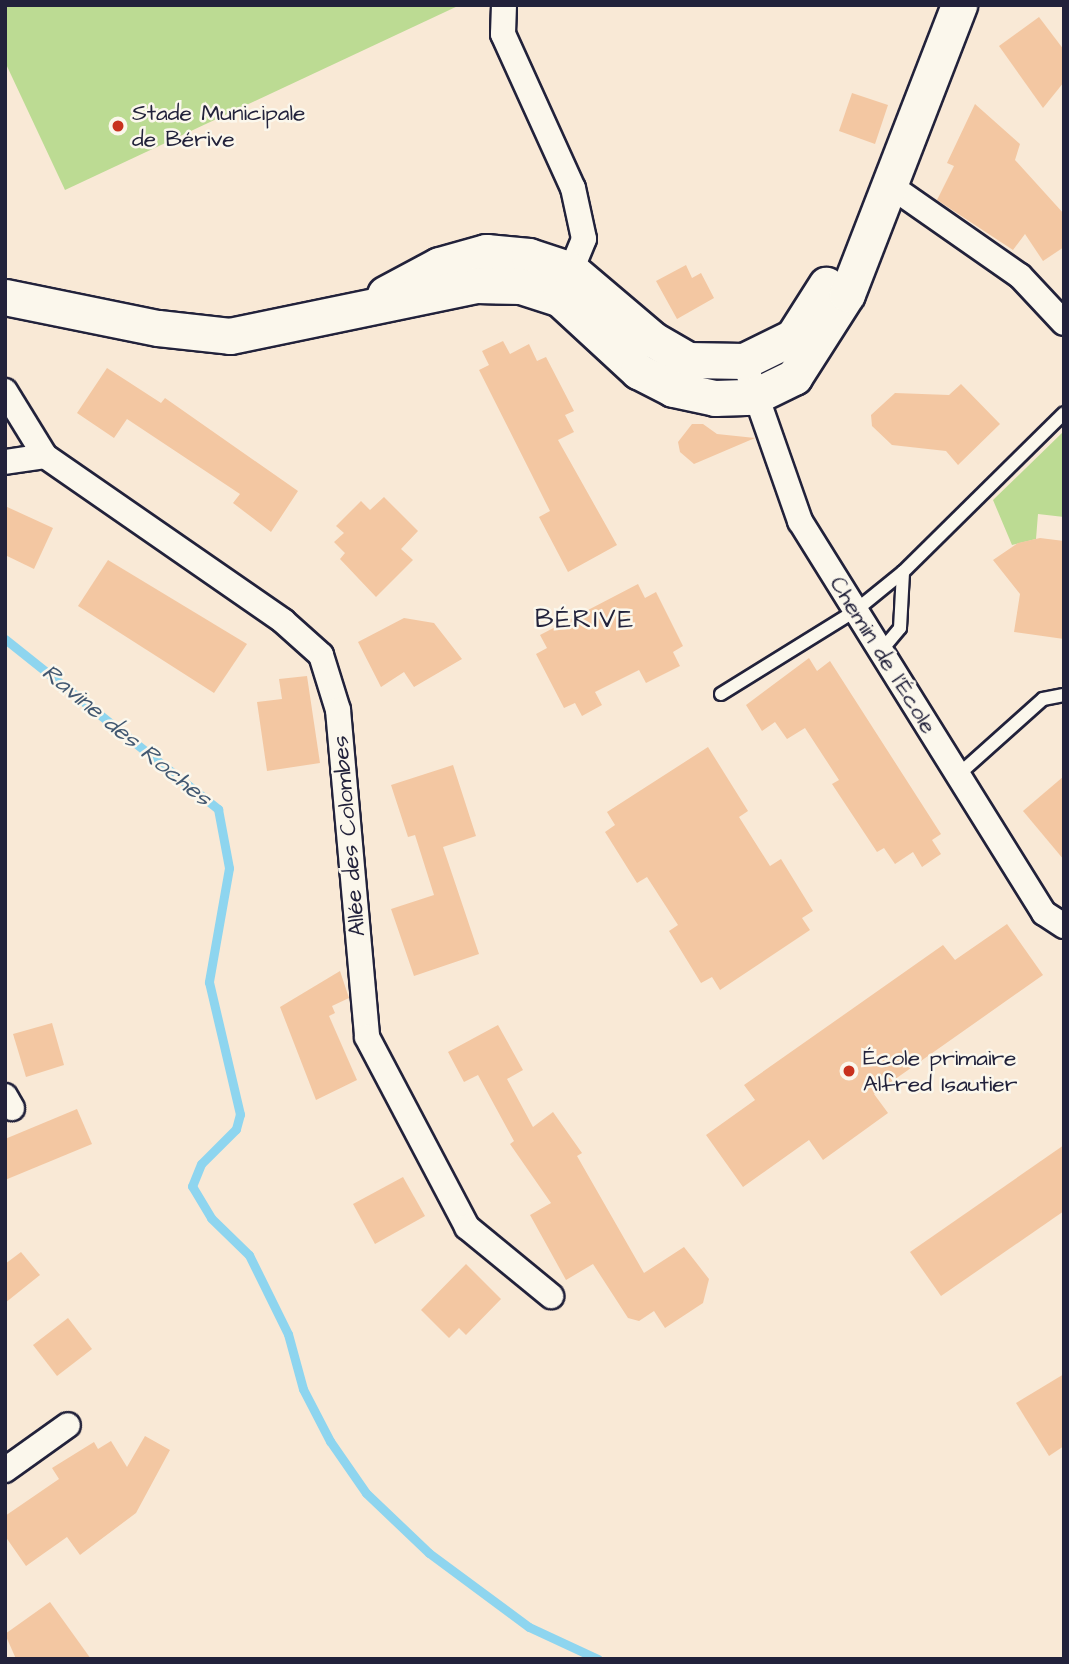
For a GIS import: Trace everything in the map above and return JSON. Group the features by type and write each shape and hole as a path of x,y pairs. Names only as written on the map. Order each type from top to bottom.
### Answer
{"main road":[{"path":"565,284 650,377 673,389 715,398 753,397 794,377 818,344 847,294 959,5"},
{"path":"5,297 158,328 230,336 347,315 477,285 565,284 688,360 744,361 793,337 888,184"}],"street":[{"path":"504,5 503,34 573,188 584,240 565,284"},
{"path":"888,184 1020,276 1064,323"},
{"name":"Chemin de l'École","path":"744,361 753,397 800,521 1044,913 1064,926"},
{"name":"Allée des Colombes","path":"5,391 44,456 283,621 321,655 338,710 367,1038 467,1227 551,1296"},
{"path":"5,462 44,456"},
{"path":"5,1470 68,1425"}],"lane":[{"path":"721,694 855,611 903,572 1064,414"},
{"path":"880,652 900,628 903,572"},
{"path":"958,775 1043,699 1064,695"}],"green space":[{"name":"Stade Municipale de Bérive","path":"5,5 460,5 65,190 5,62"},
{"path":"1064,431 1064,517 1038,514 1036,539 1012,545 993,500"}],"building":[{"path":"1039,17 1064,50 1064,82 1043,108 999,46"},
{"path":"852,93 888,105 875,144 839,131"},
{"path":"975,104 1020,144 1015,160 1064,214 1064,247 1043,261 1025,234 1013,250 937,200 954,166 947,163"},
{"path":"686,265 692,278 701,273 714,298 677,319 656,281"},
{"path":"503,341 510,354 529,344 537,361 546,357 574,411 565,415 574,432 558,440 617,545 568,572 539,517 550,511 479,370 489,365 482,351"},
{"path":"107,368 161,403 165,398 298,491 271,532 233,503 240,494 127,419 114,438 77,413"},
{"path":"961,384 1000,424 958,465 946,451 892,445 872,426 871,415 895,393 949,395"},
{"path":"692,424 703,424 717,434 755,438 694,464 680,452 678,442"},
{"path":"384,497 418,531 401,549 413,560 376,597 340,559 345,553 334,542 344,533 336,526 361,501 370,510"},
{"path":"5,506 53,528 34,569 5,555"},
{"path":"1040,538 1064,541 1064,639 1014,632 1020,594 993,560 1018,543"},
{"path":"108,560 247,644 214,693 78,606"},
{"path":"638,584 645,598 656,592 683,646 673,652 680,666 646,683 639,670 595,692 602,705 582,716 575,703 564,708 536,654 547,648 540,635"},
{"path":"404,618 434,623 462,659 414,687 404,672 381,687 358,642"},
{"path":"809,658 817,671 830,661 941,834 932,840 941,854 922,867 913,852 895,864 884,848 877,852 832,784 839,780 805,728 787,739 775,722 762,731 746,705"},
{"path":"307,676 320,763 267,771 257,702 282,699 279,679"},
{"path":"708,747 748,811 739,817 770,866 781,859 813,911 802,918 810,930 720,990 712,977 701,983 669,931 678,925 647,877 637,883 605,832 615,825 607,812"},
{"path":"453,765 476,836 443,847 479,954 414,976 391,909 434,895 415,835 408,837 391,785"},
{"path":"1064,776 1064,860 1023,811"},
{"path":"1007,924 1043,975 874,1094 888,1113 823,1160 809,1140 743,1187 706,1135 755,1100 744,1085 943,945 955,960"},
{"path":"340,971 349,998 332,1006 335,1013 329,1016 357,1080 316,1100 280,1007"},
{"path":"52,1023 64,1065 26,1077 13,1034"},
{"path":"498,1025 523,1070 507,1079 533,1127 553,1112 582,1153 577,1156 644,1273 684,1247 709,1279 703,1303 665,1328 654,1311 639,1321 628,1318 593,1264 566,1280 530,1215 551,1203 510,1144 514,1141 478,1075 464,1082 448,1052"},
{"path":"77,1109 92,1144 5,1180 5,1139"},
{"path":"1064,1145 1064,1211 941,1296 910,1252"},
{"path":"403,1177 425,1216 375,1244 353,1204"},
{"path":"21,1252 40,1275 5,1303 5,1264"},
{"path":"466,1264 501,1299 466,1335 459,1328 449,1338 421,1310"},
{"path":"68,1318 92,1349 57,1376 33,1345"},
{"path":"1064,1374 1064,1446 1049,1456 1016,1403"},
{"path":"145,1436 170,1450 136,1513 80,1555 67,1537 26,1566 5,1536 5,1516 59,1479 52,1468 94,1442 98,1449 111,1441 127,1467"},
{"path":"50,1602 91,1659 16,1659 5,1634"}],"waterway":[{"name":"Ravine des Roches","path":"5,639 218,809 229,868 209,982 240,1114 236,1129 201,1164 192,1186 211,1218 249,1255 288,1334 303,1389 330,1441 366,1493 429,1553 529,1627 598,1659"}],"place":[{"name":"Stade Municipale de Bérive","path":"118,126"},
{"name":"École primaire Alfred Isautier","path":"849,1071"}],"district":[{"name":"BÉRIVE","path":"585,620"}]}
